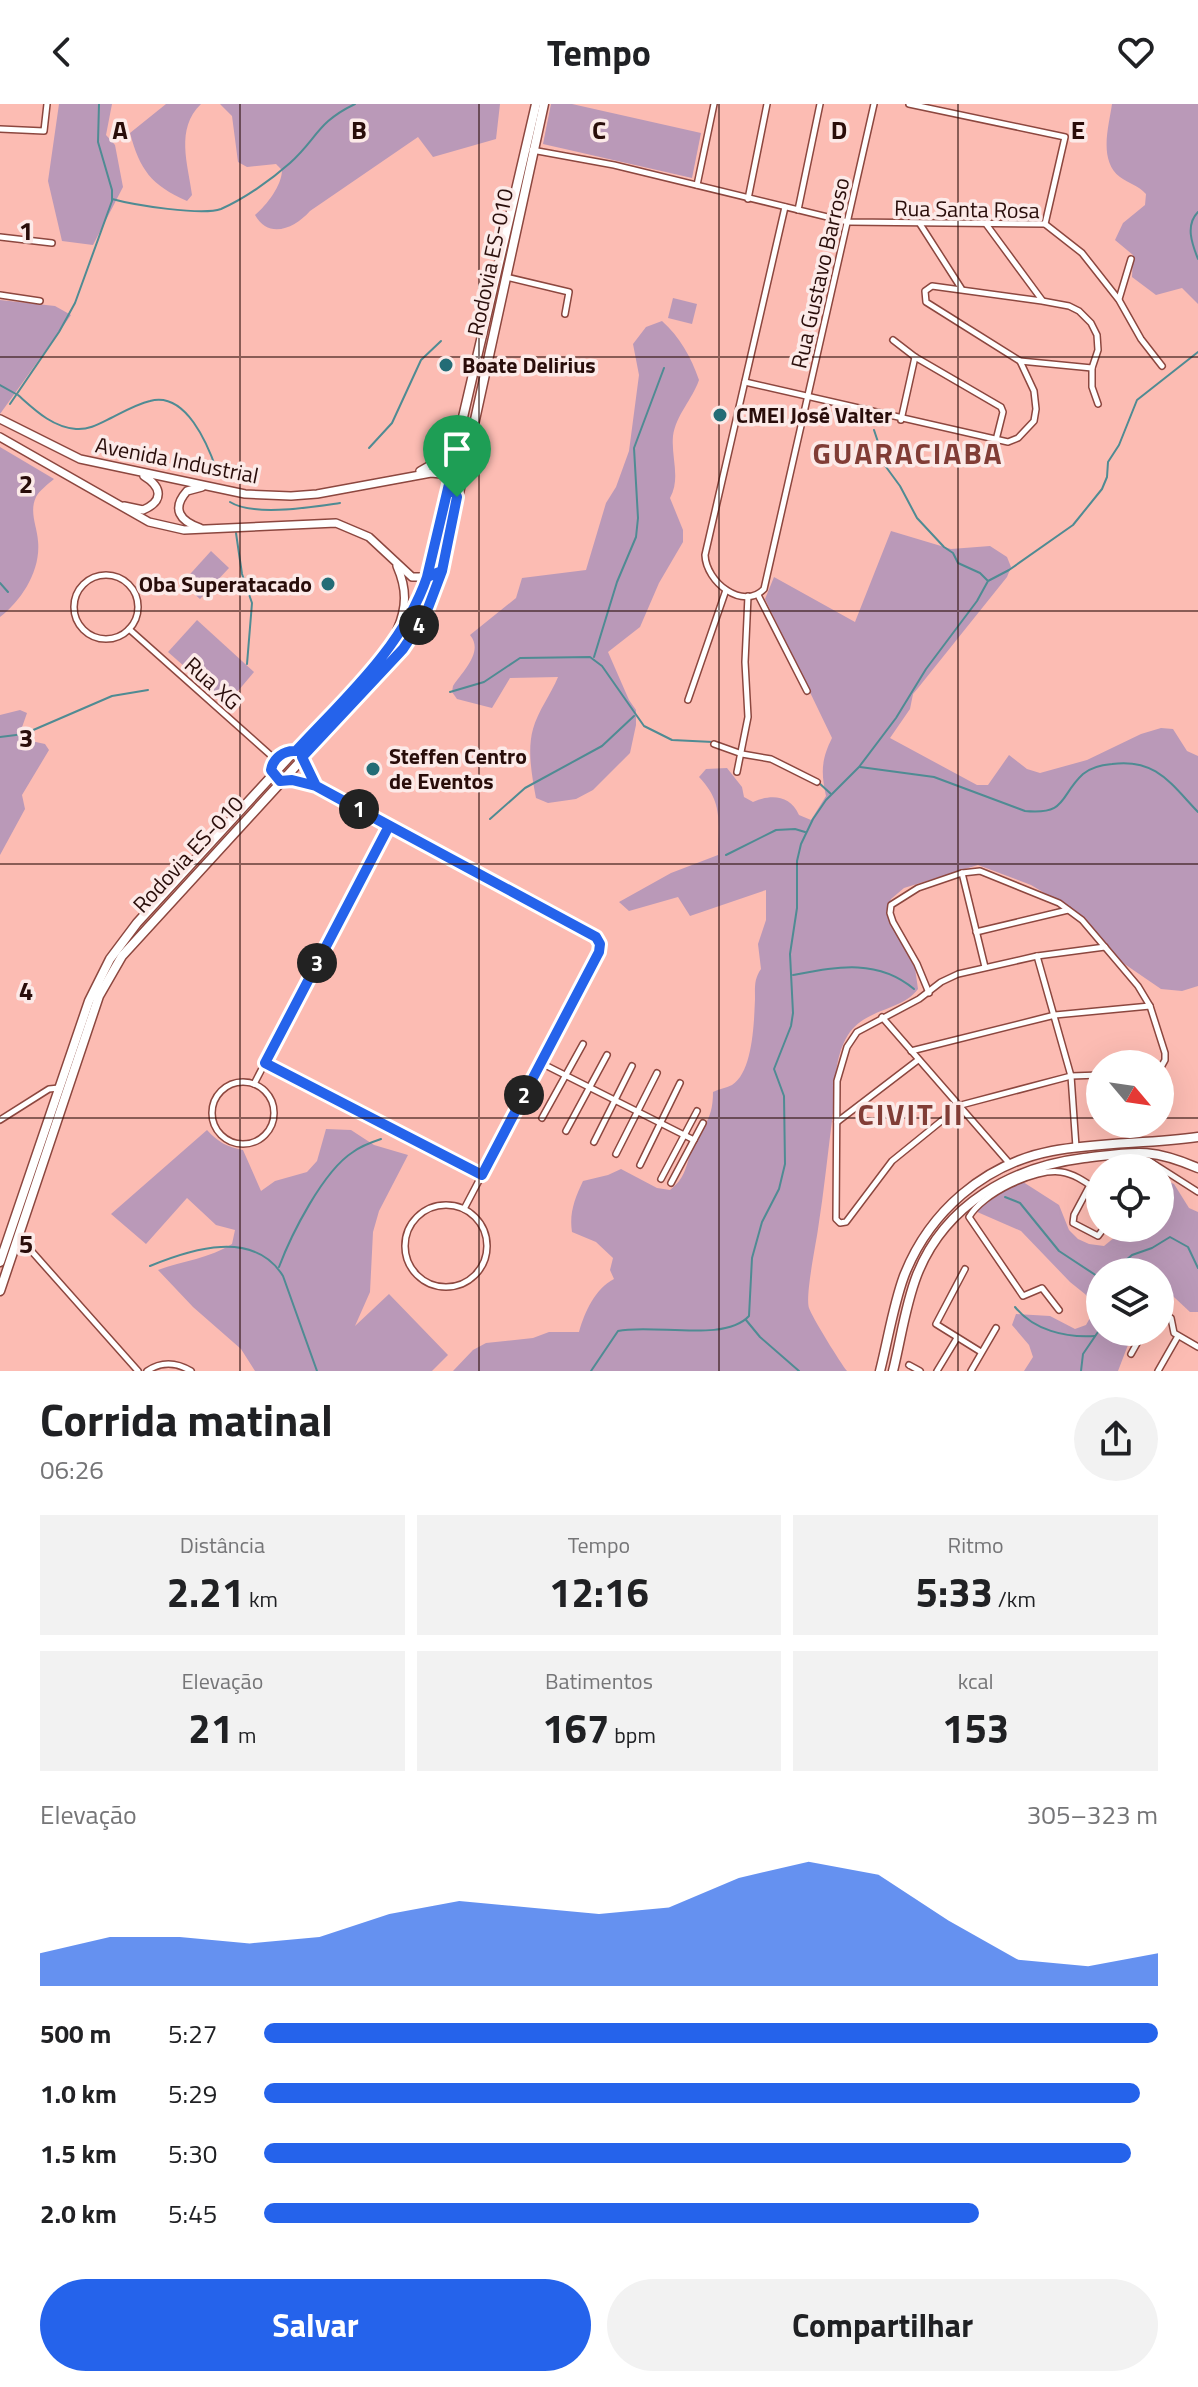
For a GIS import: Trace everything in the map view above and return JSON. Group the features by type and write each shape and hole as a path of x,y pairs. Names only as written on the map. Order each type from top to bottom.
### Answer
{"main road":[{"name":"Rodovia ES-010","path":"0,1262 94,988 117,948 137,923 277,778 301,758 403,649 425,616 442,571 505,276 536,104"},
{"name":"Rodovia ES-010","path":"301,758 400,633 422,593 529,151 544,104"},
{"path":"450,480 457,497"},
{"path":"427,577 442,571"},
{"name":"Rodovia ES-010","path":"0,1291 99,996 134,940 277,778"},
{"path":"880,1371 903,1281 927,1232 968,1189 1010,1164 1041,1153 1198,1137"},
{"path":"893,1371 909,1299 920,1268 950,1222 990,1188 1025,1170 1052,1163 1136,1152 1162,1154 1198,1168"}],"street":[{"path":"0,129 44,131 47,104"},
{"path":"697,185 714,104"},
{"path":"748,199 767,104"},
{"path":"798,210 820,104"},
{"name":"Rua Gustavo Barroso","path":"758,595 764,589 874,104"},
{"path":"909,104 1065,137 1045,224"},
{"name":"Rua Santa Rosa","path":"529,151 697,185 848,222 1045,224 1082,253 1119,300 1141,339 1162,366"},
{"path":"785,207 705,555 712,579 726,590 748,596 758,595 807,691"},
{"path":"985,223 1042,301"},
{"path":"920,224 962,289"},
{"path":"0,237 52,243"},
{"path":"1119,300 1131,259"},
{"path":"505,276 569,292 565,314"},
{"path":"1092,368 1020,361 926,302 925,291 932,286 962,289 1069,306 1079,311 1097,335 1098,350 1092,368 1092,387 1098,404"},
{"path":"0,295 40,301"},
{"path":"893,340 915,357 1001,407 1003,412 996,440"},
{"path":"901,420 915,357"},
{"path":"745,382 1008,442 1018,438 1034,421 1036,409 1034,391 1020,361"},
{"name":"Avenida Industrial","path":"403,477 427,469 446,456 452,447 461,411 469,400"},
{"name":"Avenida Industrial","path":"0,419 80,459 245,494 317,494 431,473 441,474 450,480"},
{"name":"Avenida Industrial","path":"0,437 135,515 163,527 204,530 336,523 369,537 412,577 427,577"},
{"path":"118,504 143,510 155,501 158,492 156,485 139,473"},
{"path":"204,530 186,523 178,513 178,507 187,491 208,486"},
{"path":"358,685 360,676 397,630 404,611 404,585 397,564"},
{"path":"107,575 126,582 137,600 138,610 129,629 110,639 90,635 76,619 74,609 79,589 96,576 107,575"},
{"path":"688,700 726,590"},
{"path":"737,772 746,733 748,702 745,662 748,596"},
{"name":"Rua XG","path":"129,629 276,760"},
{"path":"714,744 742,754 771,759 817,782"},
{"path":"316,786 301,758 287,751 271,766 277,778 316,786 599,940 599,952 464,1209"},
{"path":"292,780 301,758"},
{"path":"254,1084 389,826"},
{"path":"929,993 889,909 900,897 918,888 962,873 988,872 1045,896 1082,920 1132,978 1150,1006 1164,1050"},
{"path":"962,873 985,967"},
{"path":"976,932 1069,910"},
{"path":"1086,1075 1071,1076 961,1105 892,1161 851,1218 844,1224 836,1219 837,1081 847,1047 857,1032 929,993 948,978 1037,956 1105,947"},
{"path":"1037,956 1071,1076 1076,1148"},
{"path":"911,1051 1055,1015 1150,1006"},
{"path":"882,1017 1010,1164"},
{"path":"542,1118 583,1044"},
{"path":"566,1131 607,1055"},
{"path":"837,1122 918,1060"},
{"path":"265,1063 482,1175"},
{"path":"541,1063 694,1140"},
{"path":"594,1142 632,1066"},
{"path":"616,1154 657,1073"},
{"path":"240,1082 254,1084 266,1091 273,1103 274,1117 270,1130 260,1140 247,1144 233,1143 221,1135 214,1123 212,1109 217,1096 227,1086 240,1082"},
{"path":"640,1165 680,1083"},
{"path":"0,1120 49,1089 59,1088"},
{"path":"661,1179 697,1111"},
{"path":"671,1183 703,1123"},
{"path":"1059,1310 1042,1288 1023,1296 969,1217 973,1210 1001,1189 1047,1171 1064,1172 1086,1183"},
{"path":"1174,1177 1198,1192"},
{"path":"1086,1192 1073,1223 1086,1230"},
{"path":"431,1208 464,1209 480,1224 485,1234 487,1245 482,1266 475,1275 456,1286 445,1287 424,1281 409,1264 406,1254 406,1243 414,1222 431,1208"},
{"path":"19,1237 138,1371"},
{"path":"965,1269 936,1324 981,1352"},
{"path":"971,1371 996,1328"},
{"path":"1174,1331 1198,1347"},
{"path":"1158,1371 1178,1336"},
{"path":"937,1371 957,1338"},
{"path":"1131,1354 1136,1346"},
{"path":"147,1371 160,1364 171,1363 191,1371"},
{"path":"909,1365 920,1371"}],"shaded area":[{"path":"59,104 112,104 106,135 115,145 123,187 93,245 62,241 48,181"},
{"path":"166,104 201,104 188,124 186,136 192,195 187,201 164,189 149,175 138,157 130,133"},
{"path":"220,104 500,104 496,139 433,157 418,137 297,222 275,229 261,223 255,215 273,194 282,170 276,164 247,167 238,162 232,116"},
{"path":"551,104 572,104 701,133 692,178 543,144"},
{"path":"1112,104 1198,104 1198,304 1182,288 1156,295 1132,277 1133,255 1115,240 1123,223 1145,205 1146,194 1120,177 1109,162 1107,132"},
{"path":"673,298 697,304 692,324 668,318"},
{"path":"0,300 55,306 71,315 0,414"},
{"path":"662,321 684,348 699,380 677,421 673,436 675,475 670,498 683,530 683,542 659,583 640,627 608,652 636,710 630,753 593,790 576,799 548,803 536,798 530,746 535,722 558,677 510,678 492,708 457,699 452,692 453,686 473,655 474,641 470,635 516,598 522,578 586,570 606,503 616,487 629,451 639,375 633,344 646,327"},
{"path":"0,447 54,479 39,492 34,503 38,552 33,573 16,602 0,617"},
{"path":"891,531 951,549 990,546 1007,557 1011,567 1007,577 913,694 910,709 890,738 977,785 988,785 1009,755 1027,769 1040,773 1087,760 1141,734 1161,728 1173,729 1187,751 1198,756 1198,986 1182,991 1161,989 1123,963 1075,911 1031,885 978,865 904,888 891,899 886,913 915,968 918,989 903,1002 873,1014 855,1026 843,1044 836,1073 810,1282 809,1308 847,1371 453,1371 473,1350 486,1343 533,1338 549,1332 579,1332 592,1301 614,1279 610,1270 613,1258 596,1242 572,1232 573,1206 583,1181 621,1169 657,1188 670,1190 682,1177 708,1118 713,1092 739,1079 748,1058 753,1033 755,983 761,969 758,944 766,920 766,890 690,916 678,897 629,911 619,902 671,873 718,855 716,805 699,777 706,769 727,768 742,787 744,797 753,802 773,797 785,800 799,815 811,820 826,796 823,767 832,738 765,599 774,577 855,622"},
{"path":"211,551 229,568 200,599 182,583"},
{"path":"197,620 254,672 227,704 168,652"},
{"path":"20,710 27,713 20,733 22,739 45,744 49,750 22,795 25,809 0,855 0,715"},
{"path":"326,1129 351,1130 374,1145 408,1155 379,1211 373,1232 370,1292 355,1326 389,1294 448,1355 432,1371 255,1371 241,1349 193,1307 158,1270 224,1249 232,1244 235,1230 216,1225 187,1198 146,1244 111,1214 207,1130 223,1143 243,1150 261,1191 275,1181 307,1172 317,1161"},
{"path":"1020,1180 1059,1205 1069,1230 1089,1244 1174,1242 1174,1184 1189,1208 1198,1212 1198,1312 1190,1312 1174,1297 1174,1258 1086,1258 1086,1295 1021,1231 975,1211"},
{"path":"1016,1314 1050,1316 1075,1329 1086,1325 1086,1346 1128,1346 1118,1371 1024,1371 1033,1357 1029,1345 1012,1325"}],"waterway":[{"path":"10,404 75,303 112,201 112,190 98,142 99,104"},
{"path":"112,199 151,207 221,209 274,176 299,154 325,124 355,104"},
{"path":"1198,212 1191,229 1198,259"},
{"path":"369,448 392,423 421,360 441,341"},
{"path":"591,1371 618,1331 706,1331 738,1324 749,1316 752,1258 762,1222 779,1189 785,1164 784,1096 774,1069 793,1013 790,954 801,844 826,800 859,767 896,718 926,669 977,601 988,581 1073,525 1102,489 1108,462 1119,445 1137,400 1198,352"},
{"path":"594,657 617,582 636,537 638,518 634,448 664,368"},
{"path":"0,385 16,394"},
{"path":"18,395 52,421 76,429 94,426 150,401 163,400 174,404 194,422 217,471"},
{"path":"874,430 878,456 900,486 917,518 953,553 958,563 980,573 987,580"},
{"path":"230,502 240,507 268,510 340,503"},
{"path":"236,533 242,574 252,603 247,664"},
{"path":"0,583 8,592"},
{"path":"450,692 484,682 520,658 590,657 602,666 644,726 672,740 713,742"},
{"path":"0,737 24,734 112,696 148,690"},
{"path":"490,819 525,788 602,746 634,716"},
{"path":"860,767 934,777 1025,811 1039,811 1056,807 1075,782 1089,770 1127,763 1140,765 1161,775 1198,812"},
{"path":"818,782 831,794"},
{"path":"726,855 776,830 805,832"},
{"path":"793,975 856,967 886,973 914,989"},
{"path":"279,1267 291,1238 330,1173 356,1150 381,1139"},
{"path":"1005,1197 1020,1203 1059,1251 1086,1269"},
{"path":"1128,1258 1170,1237 1188,1247 1198,1268"},
{"path":"150,1266 202,1249 221,1247 256,1252 271,1261 283,1276 317,1371"},
{"path":"1015,1307 1041,1327 1073,1336 1086,1336"},
{"path":"746,1320 760,1337 799,1371"},
{"path":"1081,1371 1083,1354 1088,1346"}],"place":[{"name":"Boate Delirius","path":"446,365"},
{"name":"CMEI José Valter","path":"720,415"},
{"name":"Oba Superatacado","path":"328,584"},
{"name":"Steffen Centro de Eventos","path":"373,769"}],"district":[{"name":"GUARACIABA","path":"908,453"},
{"name":"CIVIT II","path":"911,1114"}],"route":[{"path":"457,497 442,571 427,577 411,616 400,633 358,685 296,751 283,753 273,763 271,770 280,781 292,780 316,786 599,940 599,952 482,1175 265,1063 389,826 316,786 302,757 403,649 425,616 442,571 427,577 450,480 457,497"}]}
